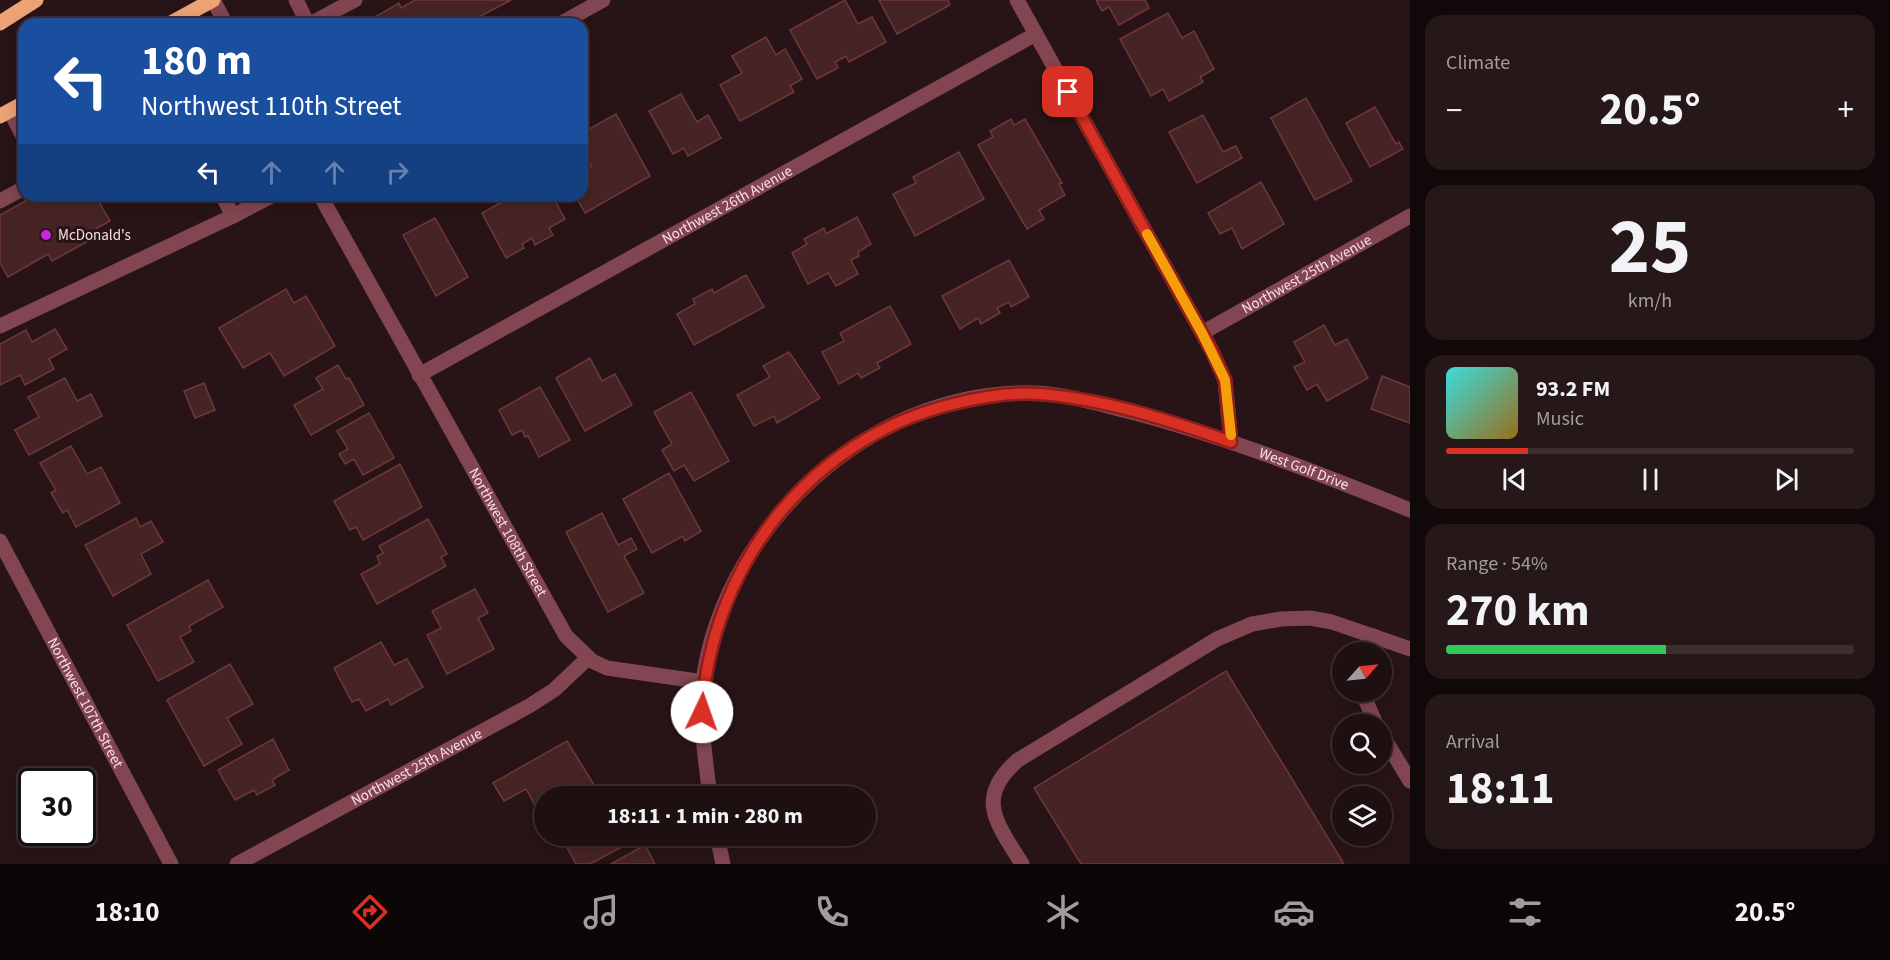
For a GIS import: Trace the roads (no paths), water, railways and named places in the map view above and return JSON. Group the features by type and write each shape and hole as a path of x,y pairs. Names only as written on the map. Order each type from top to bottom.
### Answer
{"main road":[{"path":"0,23 36,0"},
{"path":"180,18 213,0"}],"street":[{"path":"213,0 223,18"},
{"path":"296,0 306,18"},
{"path":"320,18 355,0"},
{"path":"571,18 603,0"},
{"path":"1017,0 1202,333 1225,380 1231,442"},
{"name":"Northwest 26th Avenue","path":"419,375 1036,34"},
{"path":"5,113 18,130"},
{"path":"0,201 18,191"},
{"path":"225,201 233,216"},
{"path":"0,326 262,201"},
{"name":"Northwest 108th Street","path":"323,201 555,620 566,636 588,658 607,668 704,682"},
{"name":"Northwest 25th Avenue","path":"1202,333 1410,216"},
{"name":"West Golf Drive","path":"704,682 711,644 731,591 769,524 808,484 845,453 891,426 917,415 972,399 1006,394 1037,393 1101,404 1231,442 1410,510"},
{"name":"Northwest 107th Street","path":"0,541 171,864"},
{"path":"1022,864 999,825 993,802 998,779 1018,760 1205,646 1242,627 1273,620 1310,618 1410,649"},
{"path":"1371,642 1374,636"},
{"name":"Northwest 25th Avenue","path":"237,864 529,706 554,690 588,658"},
{"path":"704,682 702,730 709,786"},
{"path":"1392,751 1410,781"},
{"path":"719,846 723,864"}],"place":[{"name":"McDonald's","path":"46,235"}]}
